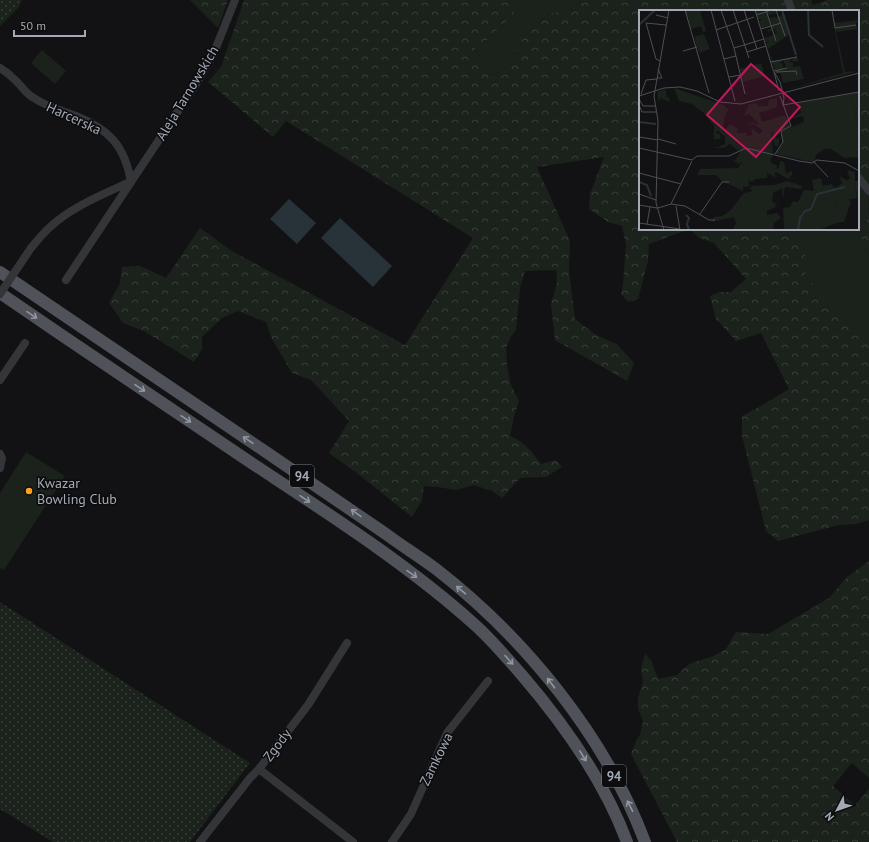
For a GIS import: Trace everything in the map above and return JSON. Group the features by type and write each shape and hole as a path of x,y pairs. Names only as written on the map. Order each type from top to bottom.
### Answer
{"main road":[{"name":"94","path":"0,272 436,569 476,603 515,641 543,672 575,714 612,770 637,820 645,842"},
{"name":"94","path":"0,294 328,514 424,582 475,625 507,657 536,691 561,724 598,781 627,842"}],"street":[{"name":"Aleja Tarnowskich","path":"66,280 196,84 213,55 234,0"},
{"path":"788,0 792,10"},
{"name":"Harcerska","path":"0,68 13,78 32,98 51,108 76,116 100,128 116,142 125,158 131,182"},
{"path":"859,178 869,191"},
{"path":"0,294 31,248 49,228 68,212 131,182"},
{"path":"0,380 25,343"},
{"path":"0,454 2,458 0,468"},
{"name":"Zgody","path":"200,842 308,705 347,643"},
{"name":"Zamkowa","path":"392,842 411,814 447,733 488,681"},
{"path":"259,769 354,842"}],"green space":[{"path":"0,0 22,0 19,7 0,26"},
{"path":"190,0 228,0 218,28"},
{"path":"244,0 521,0 512,16 488,39 475,48 491,76 512,65 524,37 532,28 548,15 570,9 581,0 811,0 813,5 827,0 869,0 869,202 867,194 859,183 859,10 639,10 639,230 687,230 649,244 648,261 638,299 628,302 621,294 626,245 622,226 608,222 589,209 590,194 604,157 537,167 570,241 569,271 575,319 596,335 617,344 634,363 627,381 555,340 551,304 557,283 556,270 525,271 520,288 516,330 510,338 506,349 507,365 511,385 519,401 510,436 524,444 541,464 556,460 562,467 546,477 520,478 502,498 492,491 474,485 456,490 424,486 422,500 412,517 329,453 349,421 311,380 292,373 271,337 266,322 238,311 222,318 202,337 202,349 194,362 144,331 123,323 109,303 120,283 122,267 140,266 166,278 200,228 232,251 405,345 473,238 286,121 273,137 208,82 221,67"},
{"path":"521,0 581,0 574,7 566,11 548,15 532,28 524,37 512,65 491,76 475,48 488,39 512,16"},
{"path":"42,50 66,71 55,84 31,63"},
{"path":"859,183 867,194 869,202 868,217 865,223 862,241 869,255 869,334 858,332 848,319 806,277 804,272 804,248 789,230 859,230"},
{"path":"869,205 869,255 862,241 861,232 868,217"},
{"path":"691,230 789,230 803,247 805,254 806,277 848,319 858,332 869,334 869,520 856,524 839,525 778,541 766,531 742,436 742,416 789,389 761,333 736,341 716,319 710,296 719,292 731,292 746,279 714,243 699,238"},
{"path":"26,452 65,476 4,570 0,568 0,493"},
{"path":"869,561 869,778 852,763 833,786 855,805 869,789 869,842 677,842 631,754 640,735 643,722 638,708 638,697 643,683 641,668 645,654 651,660 658,679 677,675 689,664 713,656 726,649 736,632 768,634 829,598 847,577"},
{"path":"0,602 250,763 190,842 53,842 0,809"}],"shaded area":[{"path":"289,199 316,223 297,244 270,219"},
{"path":"340,218 392,266 373,287 321,238"}],"place":[{"name":"Kwazar Bowling Club","path":"29,491"}]}
